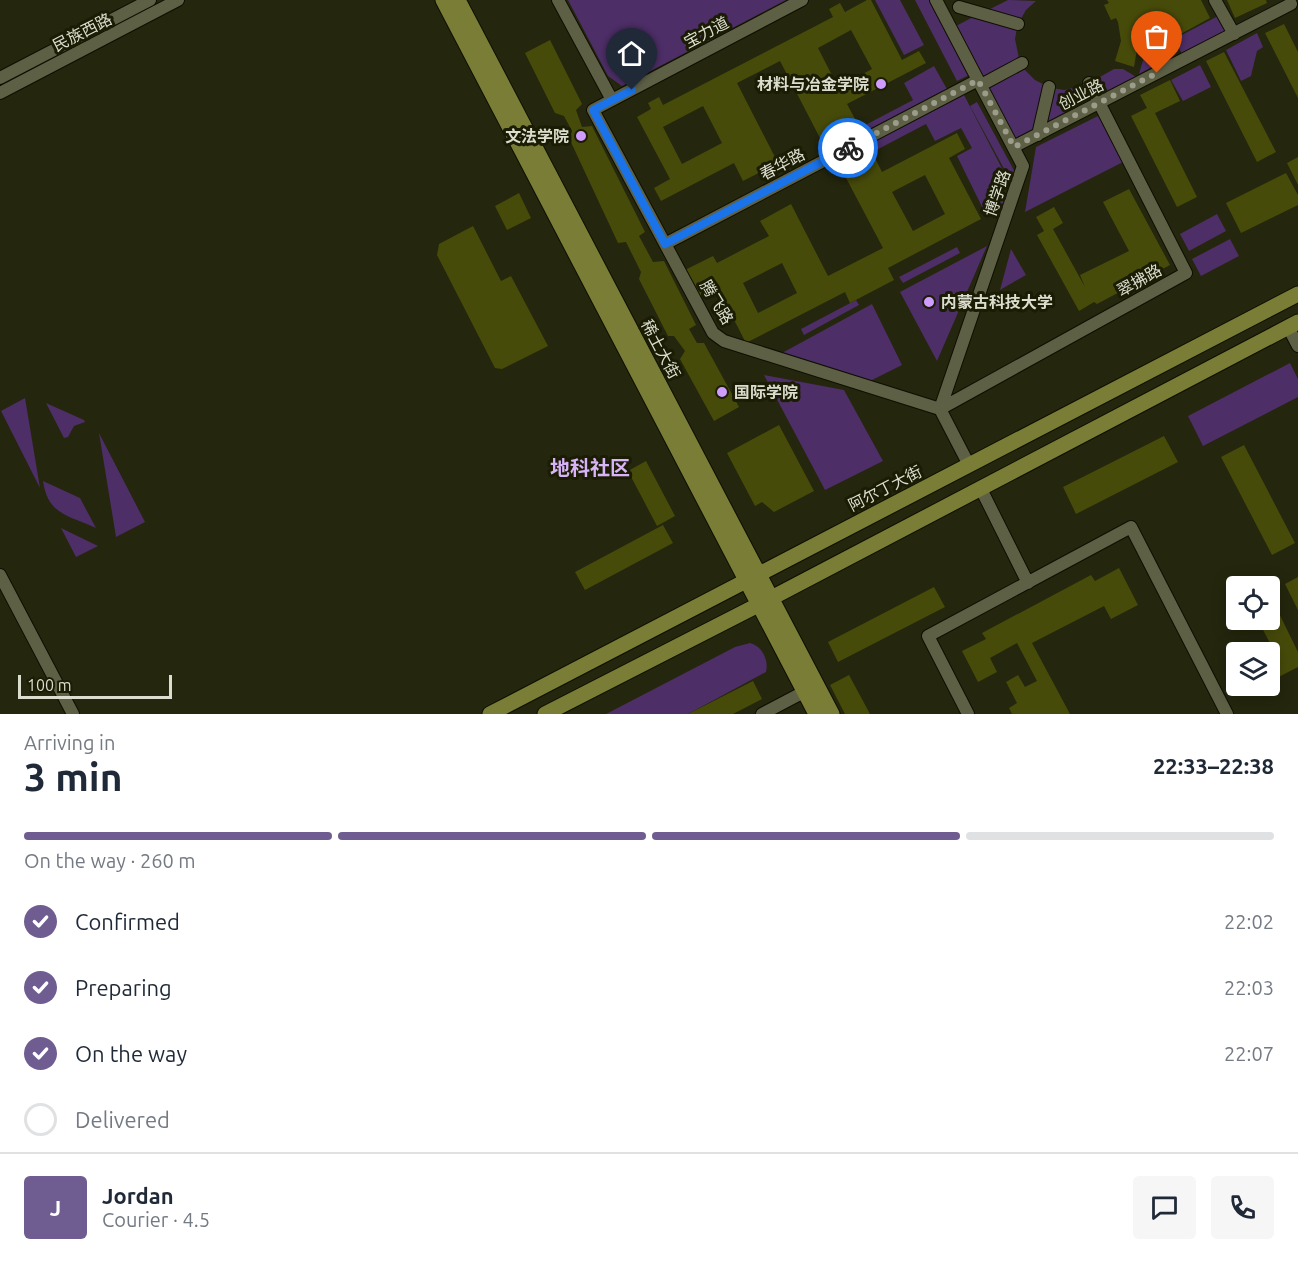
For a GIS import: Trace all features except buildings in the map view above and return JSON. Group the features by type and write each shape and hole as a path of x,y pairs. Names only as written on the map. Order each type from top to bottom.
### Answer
{"main road":[{"name":"稀土大街","path":"443,0 753,577"},
{"name":"稀土大街","path":"458,0 766,602 832,714"},
{"name":"阿尔丁大街","path":"490,714 1298,294"},
{"path":"545,714 766,602 1293,325"},
{"name":"稀土大街","path":"766,602 816,714"}],"street":[{"name":"民族西路","path":"0,78 150,0"},
{"name":"民族西路","path":"0,93 178,0"},
{"path":"558,0 612,100"},
{"name":"宝力道","path":"593,110 802,0"},
{"name":"博学路","path":"936,0 1023,166 940,409"},
{"path":"943,14 972,0"},
{"path":"1215,0 1234,34"},
{"name":"创业路","path":"1014,147 1291,4"},
{"path":"959,7 1018,24"},
{"name":"春华路","path":"665,244 980,82 1022,63"},
{"path":"1089,83 1099,103"},
{"path":"1038,135 1049,87"},
{"name":"翠拂路","path":"940,409 1186,273 1099,103"},
{"name":"腾飞路","path":"593,110 712,333 724,341 940,409"},
{"path":"1293,325 1298,346"},
{"path":"940,409 969,465"},
{"path":"981,489 1028,583"},
{"path":"968,714 928,636 1131,527 1227,714"},
{"path":"0,575 73,714"},
{"path":"762,714 800,694"}],"shaded area":[{"path":"568,0 786,0 622,86 608,76"},
{"path":"875,0 900,0 924,45 904,55"},
{"path":"915,0 929,0 969,75 957,81"},
{"path":"1008,0 1036,1 1026,10 1018,24 982,13"},
{"path":"1220,15 1229,33 1183,56 1174,39"},
{"path":"975,16 1017,28 1015,39 1019,58 983,78 956,26"},
{"path":"1152,30 1169,58 1139,74"},
{"path":"1257,33 1263,47 1257,51 1251,76 1241,81 1226,50"},
{"path":"1200,65 1211,87 1183,101 1171,80"},
{"path":"934,66 948,91 834,154 829,144 913,100 904,83"},
{"path":"1024,69 1035,80 1049,87 1039,128 1013,142 986,88"},
{"path":"1114,69 1123,69 1138,78 1097,99 1089,83"},
{"path":"1086,85 1094,100 1043,127 1052,88 1064,90"},
{"path":"963,93 1008,180 998,186 1005,202 985,213 957,156 972,148 961,128 935,141 926,124 844,167 839,157"},
{"path":"977,102 1016,174 1009,178 970,106"},
{"path":"1100,115 1123,162 1025,212 1036,147"},
{"path":"1217,214 1226,231 1189,251 1180,234"},
{"path":"1230,239 1239,256 1201,276 1192,259"},
{"path":"987,246 937,361 900,292"},
{"path":"957,247 960,253 903,283 899,277"},
{"path":"1011,249 1026,275 1000,290"},
{"path":"856,300 859,305 804,335 801,329"},
{"path":"872,304 902,365 870,381 782,353"},
{"path":"1290,363 1298,379 1298,397 1203,446 1188,416"},
{"path":"764,375 844,390 883,461 825,490"},
{"path":"25,398 40,488 1,411"},
{"path":"46,403 85,422 74,426 68,437 64,438"},
{"path":"99,433 145,522 116,537"},
{"path":"43,481 80,498 96,528 68,516 55,507 49,501"},
{"path":"61,528 98,546 76,557"},
{"path":"750,643 764,654 766,672 688,714 606,714 735,647"}],"way so far":[{"path":"848,148 978,80 1014,147 1157,73"}],"place":[{"name":"材料与冶金学院","path":"881,84"},
{"name":"文法学院","path":"581,136"},
{"name":"内蒙古科技大学","path":"929,302"},
{"name":"国际学院","path":"722,392"}],"district":[{"name":"地科社区","path":"590,467"}],"route":[{"path":"632,90 593,110 665,244 848,148"}]}
